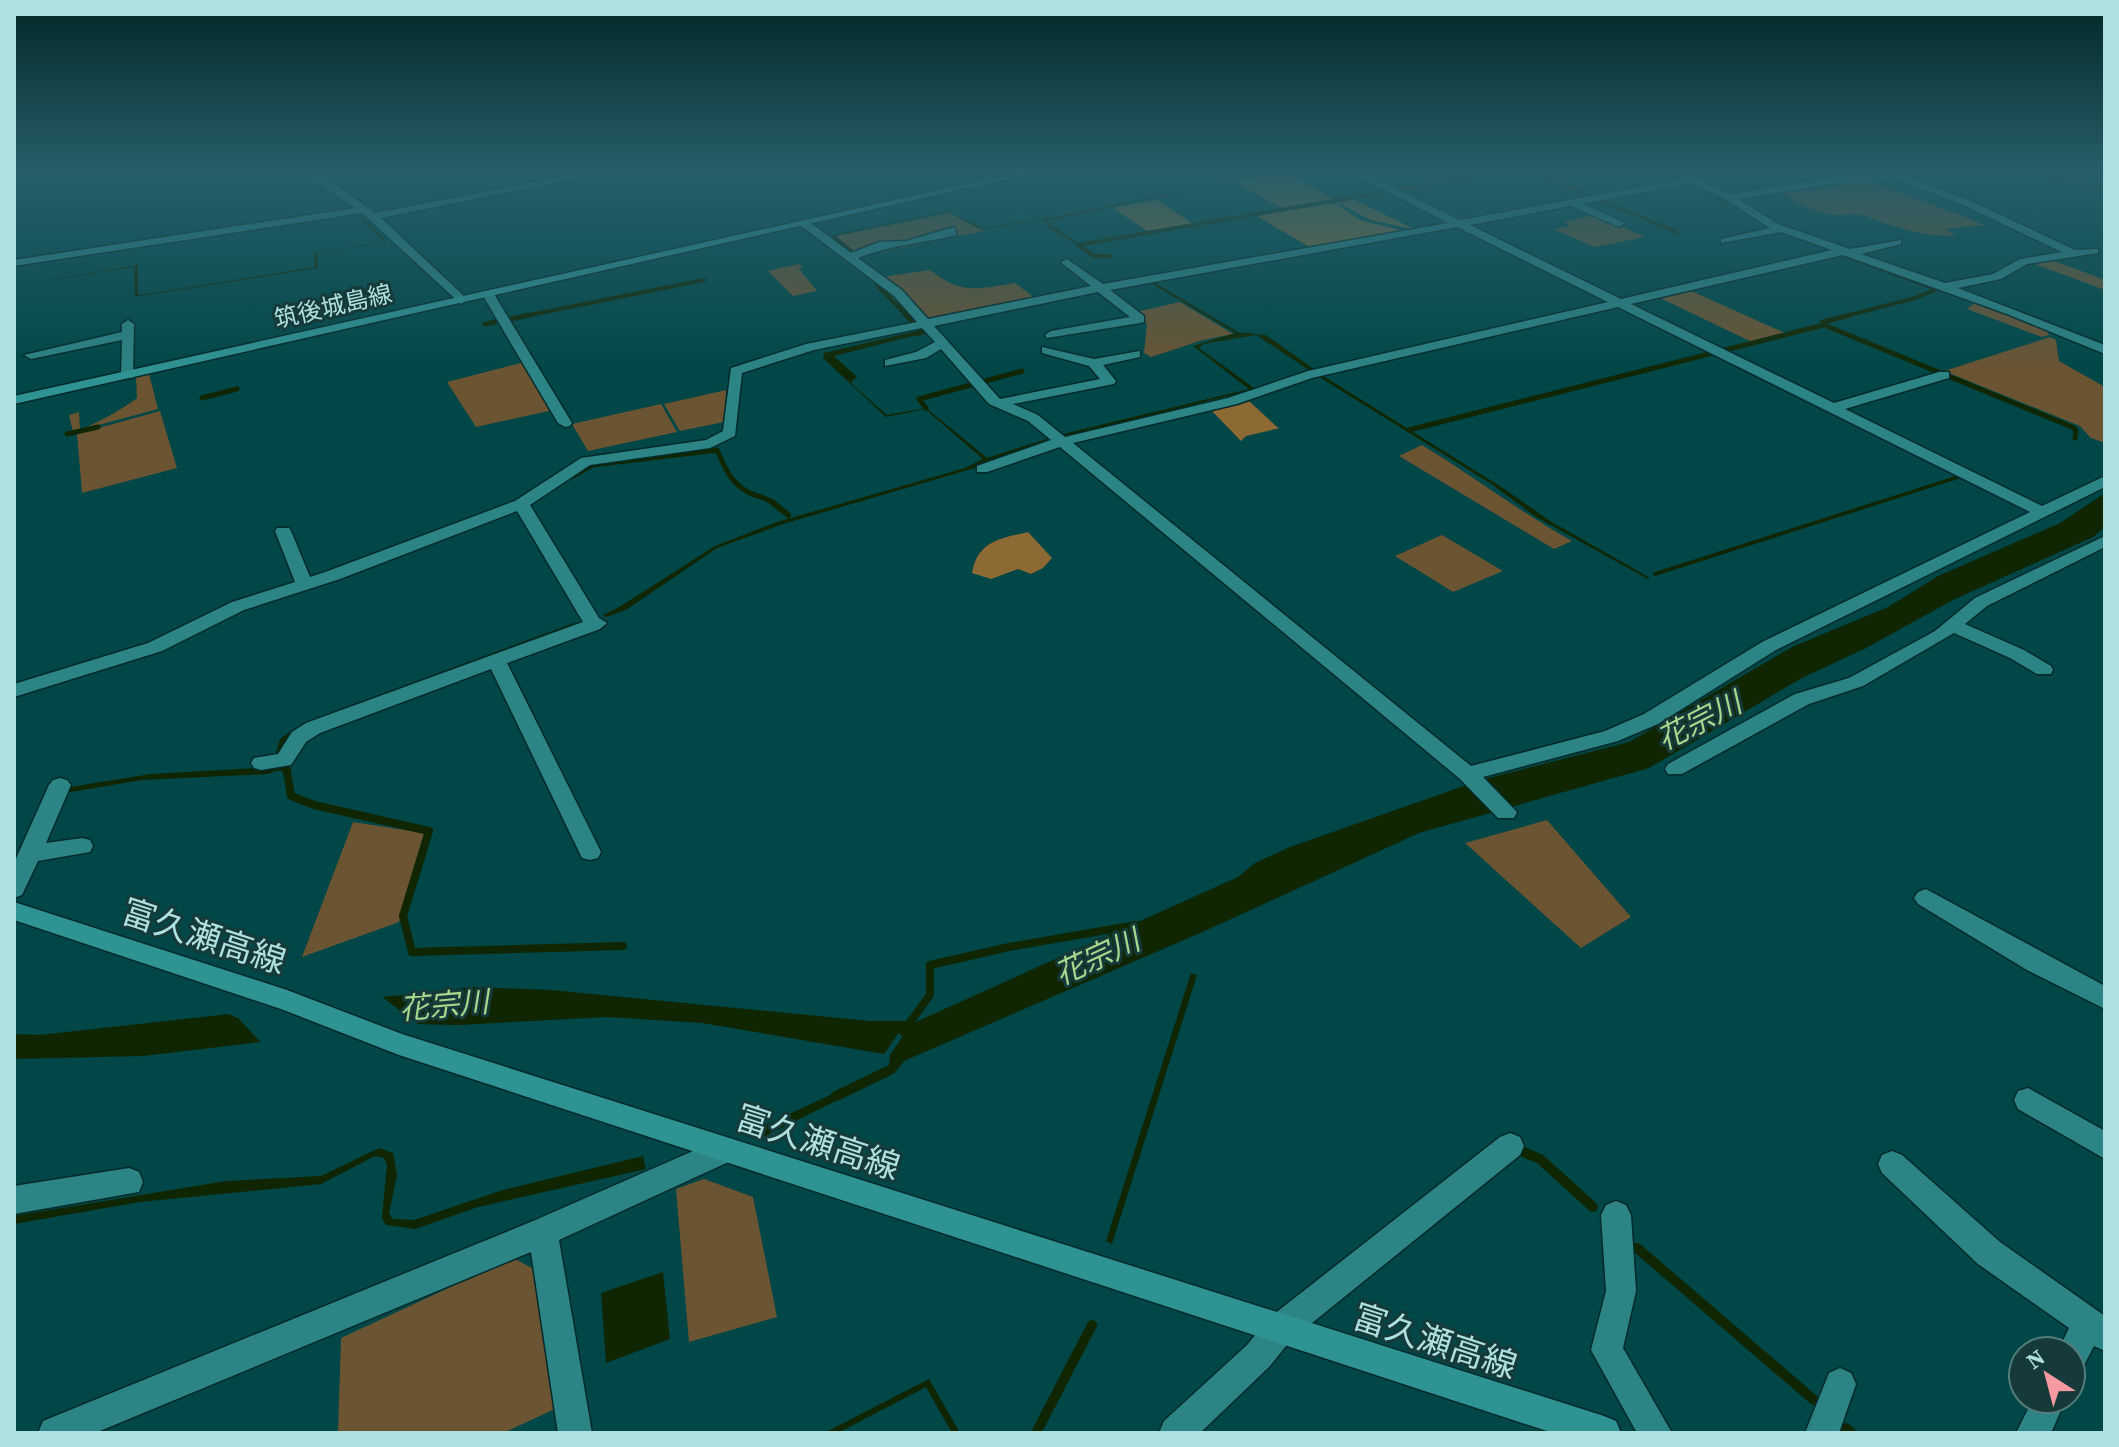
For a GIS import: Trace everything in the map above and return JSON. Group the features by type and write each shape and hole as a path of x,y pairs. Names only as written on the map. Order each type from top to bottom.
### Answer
{"main road":[{"name":"筑後城島線","path":"14,400 735,239"},
{"name":"富久瀬高線","path":"14,911 287,1001 370,1035 1604,1433"}],"street":[{"path":"14,263 188,239"},
{"path":"396,239 461,300"},
{"path":"825,239 898,293 941,344 999,403 1033,418 1467,774 1506,812"},
{"path":"851,257 873,246 929,239"},
{"path":"14,691 155,647 238,606 305,585 521,504 586,461 710,444 730,433 736,371 811,347 1100,288 1373,239"},
{"path":"1491,239 2041,511"},
{"path":"1725,241 1737,239"},
{"path":"1809,239 1945,287 2105,350"},
{"path":"2042,239 2071,252"},
{"path":"982,469 1061,442 1308,375 1897,242"},
{"path":"1945,287 1997,277 2024,261 2094,251"},
{"path":"1051,335 1140,319 1067,262"},
{"path":"488,294 565,423"},
{"path":"31,355 128,330 128,375"},
{"path":"890,363 921,355 941,344"},
{"path":"1047,350 1094,363 1135,354"},
{"path":"999,403 1109,381 1094,363"},
{"path":"1833,408 1944,375"},
{"path":"1467,774 1611,736 1651,719 1769,646 2105,481"},
{"path":"261,763 284,760 299,737 313,728 596,624 521,504"},
{"path":"283,531 305,585"},
{"path":"1675,769 1802,699 1856,682 1953,626 1981,602 2105,541"},
{"path":"1953,626 2017,654 2044,670"},
{"path":"497,661 590,852"},
{"path":"14,889 60,785"},
{"path":"32,853 82,846"},
{"path":"1926,898 2036,963 2105,998"},
{"path":"2028,1100 2105,1146"},
{"path":"1176,1433 1258,1356 1280,1329 1510,1146"},
{"path":"55,1433 543,1232 725,1150"},
{"path":"1892,1164 1989,1253 2097,1330"},
{"path":"14,1200 129,1182"},
{"path":"1616,1215 1621,1291 1607,1350 1655,1433"},
{"path":"543,1232 575,1433"},
{"path":"1822,1433 1840,1384"},
{"path":"2033,1433 2042,1415"}],"shaded area":[{"path":"839,239 947,239 882,252 854,253"},
{"path":"1295,239 1372,239 1313,249"},
{"path":"1575,239 1637,239 1594,247"},
{"path":"2049,259 2105,280 2105,290 2032,263"},
{"path":"799,264 803,267 799,269 817,291 793,296 768,271"},
{"path":"930,270 961,287 1015,283 1036,299 928,322 909,297 882,277"},
{"path":"1689,290 1785,333 1752,342 1658,297"},
{"path":"1180,302 1233,334 1151,357 1144,353 1147,324 1136,312"},
{"path":"1976,302 2047,331 2049,335 2042,337 1967,309"},
{"path":"2050,337 2056,340 2059,361 2105,387 2105,443 2091,438 2080,426 1944,371"},
{"path":"521,363 553,410 476,427 447,382"},
{"path":"149,374 158,409 73,432 69,415 79,412 80,429 100,421 137,398 136,377"},
{"path":"726,390 724,422 680,431 664,404"},
{"path":"1249,401 1280,428 1246,436 1241,441 1212,411"},
{"path":"661,404 677,432 588,451 572,424"},
{"path":"160,411 177,468 82,493 77,434"},
{"path":"1422,445 1572,541 1554,549 1399,456"},
{"path":"1028,532 1052,558 1043,568 1031,574 1018,569 991,579 972,573 979,554 991,543"},
{"path":"1442,535 1503,571 1453,592 1395,556"},
{"path":"1547,820 1631,917 1581,948 1465,843"},
{"path":"353,822 424,833 399,922 302,957"},
{"path":"704,1179 753,1197 777,1317 689,1342 676,1189"},
{"path":"513,1258 534,1269 557,1408 503,1433 338,1433 341,1338"}],"water":[{"path":"380,239 387,242 317,253 318,268 135,297 134,267 14,286 138,265 138,295 141,295 315,267 314,253 384,242"},
{"path":"833,239 838,239 853,250"},
{"path":"1152,284 1238,332 1266,335 1315,370 1312,372 1256,335 1203,344 1199,348 1255,389 1065,437 989,460 978,467 783,524 717,548 626,610 606,617 603,615 715,546 777,522 965,468 983,459 925,409 886,417 823,358 824,353 917,331 925,333 834,356 857,377 851,382 854,386 887,415 926,408 987,458 1059,435 1249,389 1193,346 1235,333"},
{"path":"1320,374 1503,488 1550,521 1650,578 1536,517 1490,483 1316,375"},
{"path":"1962,474 1967,476 1655,576 1652,573"},
{"name":"花宗川","path":"2105,493 2105,527 2093,537 1953,600 1866,648 1802,678 1649,768 1419,833 1207,930 904,1061 894,1074 888,1071 890,1055 911,1024 1238,877 1255,863 1290,847 1481,780 1629,742 1792,647 1888,607 1938,576 2060,523"},
{"path":"574,623 577,626 286,745 283,768 268,774 142,780 65,793 70,787 151,774 272,767 280,739 303,723"},
{"path":"1191,973 1197,975 1112,1244 1106,1241"},
{"name":"花宗川","path":"474,987 551,990 870,1021 907,1021 884,1054 702,1023 607,1017 459,1025 409,1024 143,1056 14,1059 14,1034 39,1035"},
{"path":"843,1089 844,1097 763,1137 757,1129"},
{"path":"379,1148 393,1153 397,1175 389,1213 393,1219 414,1220 503,1190 643,1156 646,1169 478,1207 415,1229 386,1225 382,1218 387,1165 384,1158 375,1156 321,1184 140,1202 14,1224 14,1216 226,1181 321,1176"},
{"path":"663,1272 670,1339 606,1363 601,1293"},
{"path":"929,1379 960,1433 952,1433 926,1387 838,1433 824,1433"}],"pier":[{"path":"377,993 423,1028 265,1047 238,1018 220,1011"}],"waterway":[{"path":"1078,245 1115,239"},
{"path":"1081,247 1094,256 1110,256"},
{"path":"1842,317 1915,298 1937,289 1843,255"},
{"path":"520,317 704,280"},
{"path":"877,285 908,317"},
{"path":"520,317 530,315"},
{"path":"1824,325 1823,322 1850,315"},
{"path":"485,324 520,317"},
{"path":"908,317 923,332 915,334"},
{"path":"1409,430 1824,325"},
{"path":"1824,325 2072,427 2076,430 2075,438"},
{"path":"926,408 919,399 1022,371"},
{"path":"202,398 237,389"},
{"path":"67,434 98,427"},
{"path":"573,476 592,465 717,450 729,475 738,485 774,504"},
{"path":"772,502 788,515"},
{"path":"279,767 286,766 291,796 314,805 429,831 403,916 412,952 623,946"},
{"name":"花宗川","path":"903,1032 930,995 930,965 1009,947 1136,925"},
{"path":"836,1096 888,1071"},
{"path":"1521,1151 1540,1159 1593,1207"},
{"path":"1637,1248 1814,1400"},
{"path":"1036,1433 1092,1325"},
{"path":"1846,1428 1852,1433"}]}
